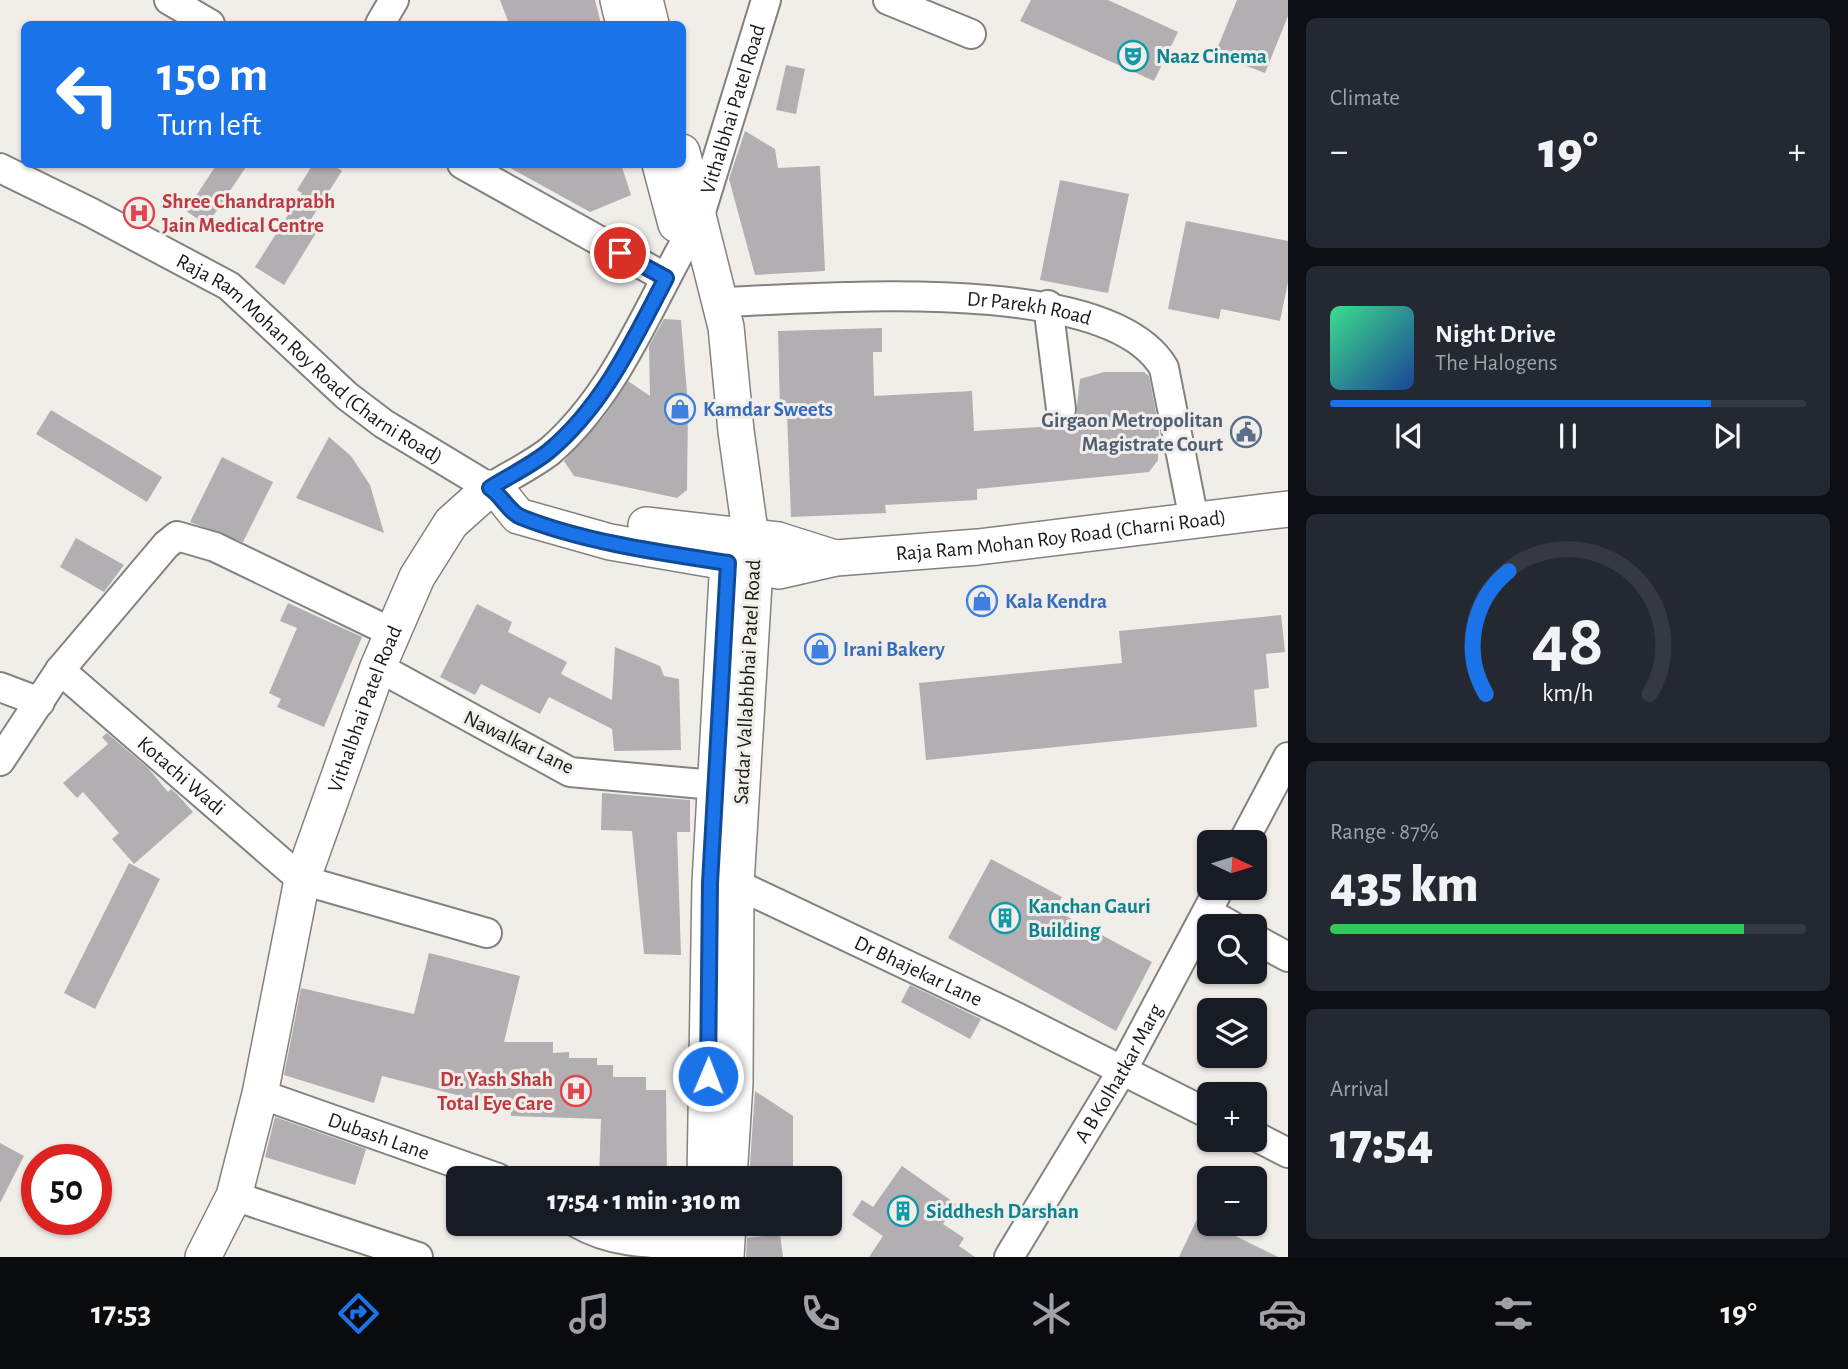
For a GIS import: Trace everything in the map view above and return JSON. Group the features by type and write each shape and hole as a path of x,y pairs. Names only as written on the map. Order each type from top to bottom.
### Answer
{"main road":[{"path":"618,0 623,21"},
{"path":"645,0 650,21"},
{"name":"Sardar Vallabhbhai Patel Road","path":"661,168 674,263 704,335 741,551 714,785 735,1083 730,1166"},
{"name":"Sardar Vallabhbhai Patel Road","path":"686,168 720,302 741,551 706,1166"},
{"name":"Raja Ram Mohan Roy Road (Charni Road)","path":"496,492 526,498 612,531 741,551 779,570 836,558 978,547 1288,509"},
{"name":"Vithalbhai Patel Road","path":"203,1257 234,1196 260,1094 302,880 378,667 417,576 451,523 496,492"}],"street":[{"path":"169,0 205,21"},
{"path":"382,21 394,0"},
{"name":"Vithalbhai Patel Road","path":"699,218 766,0"},
{"path":"888,0 971,34"},
{"name":"Raja Ram Mohan Roy Road (Charni Road)","path":"0,168 90,212 229,286 347,396 384,424 496,492"},
{"path":"471,168 674,263"},
{"name":"Vithalbhai Patel Road","path":"496,492 548,452 582,418 619,368 674,263"},
{"name":"Dr Parekh Road","path":"720,302 923,296 1048,305 1122,331 1154,351 1164,368 1194,520"},
{"path":"1048,305 1060,409"},
{"path":"0,761 60,670 166,545 177,536 215,547 393,633"},
{"name":"Nawalkar Lane","path":"378,667 570,772 714,785"},
{"name":"Kotachi Wadi","path":"60,670 302,880"},
{"path":"0,687 40,702"},
{"path":"1250,830 1285,769"},
{"path":"302,880 487,933"},
{"name":"Dr Bhajekar Lane","path":"723,884 1008,1013 1197,1108"},
{"name":"A B Kolhatkar Marg","path":"1009,1257 1122,1071 1213,900"},
{"path":"1207,912 1211,914"},
{"path":"1267,946 1288,957"},
{"name":"Dubash Lane","path":"260,1094 464,1166"},
{"path":"1267,1142 1288,1153"},
{"path":"234,1196 418,1257"},
{"path":"605,1236 628,1242 713,1241"}],"building":[{"path":"500,0 595,0 600,21 508,21"},
{"name":"Naaz Cinema","path":"1031,0 1108,0 1178,32 1154,81 1020,21"},
{"path":"1237,0 1288,0 1288,16 1265,73 1215,54"},
{"path":"786,65 805,69 796,114 776,110"},
{"path":"745,131 775,149 778,168 820,166 825,271 755,275 729,179"},
{"path":"214,168 245,168 207,225 186,211"},
{"path":"311,168 338,168 342,171 306,227 316,233 284,285 255,267 302,193 297,190"},
{"path":"510,168 622,168 631,195 590,212"},
{"path":"1060,180 1129,194 1108,293 1040,280"},
{"path":"1186,221 1288,241 1288,282 1280,321 1221,309 1219,319 1168,309"},
{"path":"664,319 681,320 688,405 687,490 677,498 574,476 564,461 604,417 628,381 650,396 649,346"},
{"path":"882,328 882,352 873,352 874,396 972,391 974,431 1070,425 1076,415 1080,379 1104,372 1144,372 1149,376 1159,429 1158,460 1149,472 977,489 977,500 885,505 886,513 791,517 787,414 780,414 778,331"},
{"path":"51,410 162,477 147,502 36,434"},
{"path":"329,437 351,456 370,485 384,533 296,498"},
{"path":"222,457 273,482 243,542 190,522"},
{"path":"76,538 124,565 104,592 60,567"},
{"path":"288,603 362,637 324,727 277,707 281,699 269,693 297,628 280,621"},
{"path":"477,604 512,622 508,632 567,662 561,674 612,700 615,647 660,666 664,676 679,679 681,750 614,751 612,729 549,697 540,714 481,684 475,695 440,677"},
{"path":"1281,615 1285,652 1266,654 1269,688 1254,690 1257,727 926,760 919,683 1122,663 1119,631"},
{"path":"107,733 148,768 168,792 171,789 176,793 193,812 134,864 112,839 119,833 83,792 77,798 63,783 108,744 102,737"},
{"path":"602,793 690,800 690,832 677,832 681,955 644,954 632,831 601,830"},
{"path":"991,859 1062,897 1055,910 1152,962 1116,1031 948,938"},
{"path":"129,863 160,879 95,1009 64,993"},
{"path":"429,953 520,976 504,1042 553,1042 553,1053 569,1052 569,1058 597,1058 597,1065 613,1065 613,1077 646,1077 646,1090 666,1090 667,1166 599,1166 601,1119 511,1116 511,1109 382,1076 374,1103 284,1075 301,988 414,1014"},
{"path":"910,985 981,1019 970,1039 901,1002"},
{"path":"755,1091 793,1116 793,1166 750,1166"},
{"path":"275,1117 366,1149 355,1185 265,1157"},
{"path":"0,1143 21,1154 21,1162 0,1203"},
{"name":"Siddhesh Darshan","path":"902,1166 956,1204 943,1224 964,1238 959,1246 975,1257 869,1257 883,1236 852,1215 862,1200 873,1207"},
{"path":"1197,1219 1197,1236 1235,1236 1278,1257 1179,1257"},
{"path":"780,1236 783,1257 746,1257 747,1238"}],"place":[{"name":"Naaz Cinema","path":"1133,56"},
{"name":"Shree Chandraprabh Jain Medical Centre","path":"139,213"},
{"name":"Kamdar Sweets","path":"680,409"},
{"name":"Girgaon Metropolitan Magistrate Court","path":"1246,432"},
{"name":"Kala Kendra","path":"982,601"},
{"name":"Irani Bakery","path":"820,649"},
{"name":"Kanchan Gauri Building","path":"1005,918"},
{"name":"Dr. Yash Shah Total Eye Care","path":"576,1091"},
{"name":"Siddhesh Darshan","path":"903,1211"}],"route":[{"path":"620,253 666,278 619,368 582,418 548,452 490,488 502,496 518,516 610,542 728,563 710,883 708,1076"}]}
